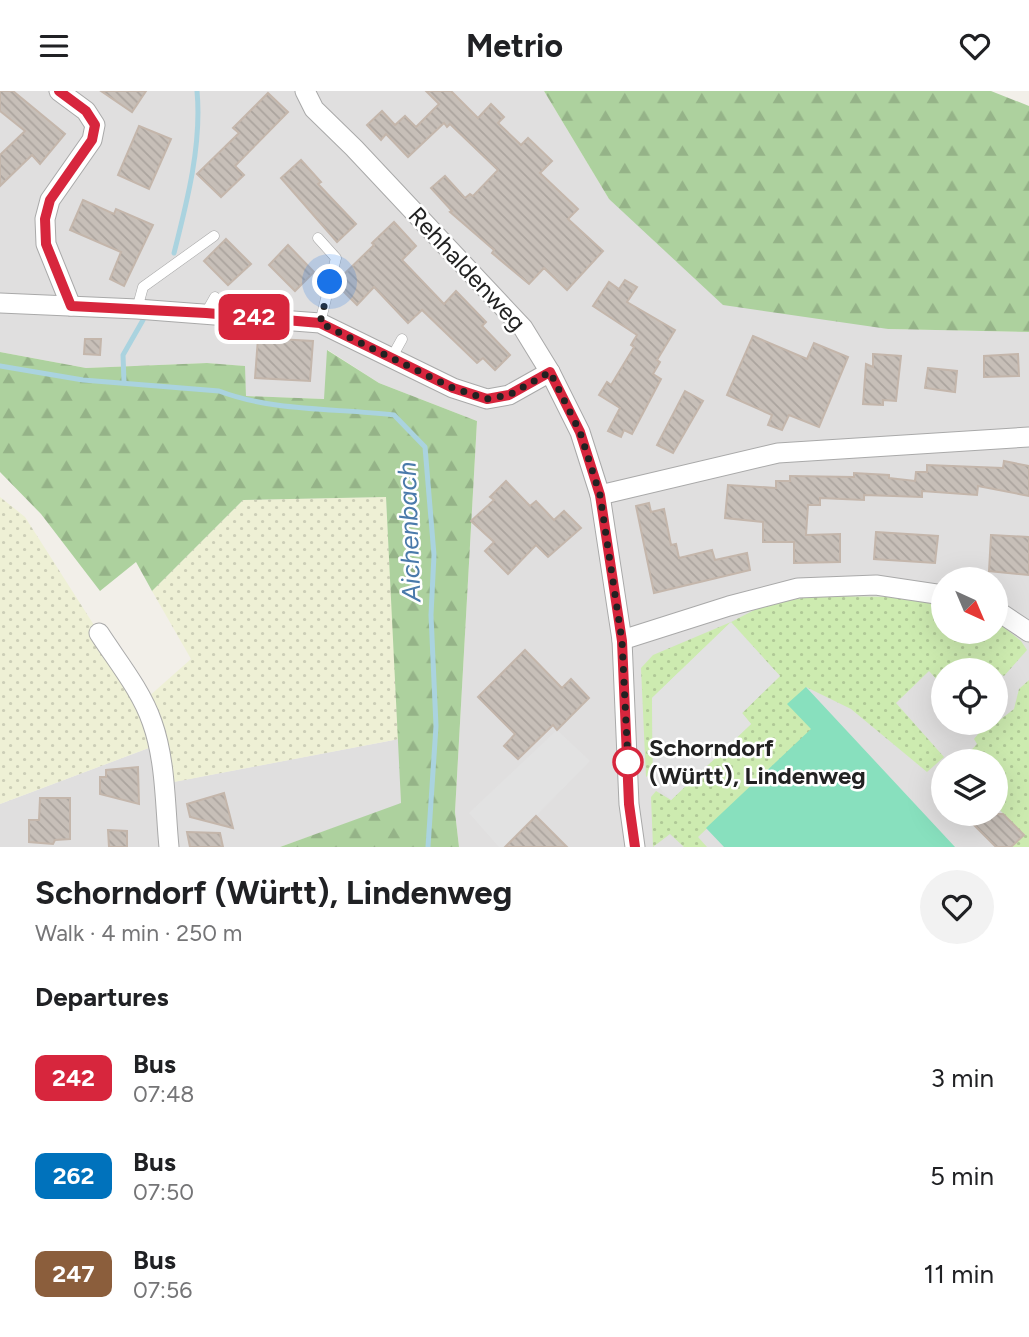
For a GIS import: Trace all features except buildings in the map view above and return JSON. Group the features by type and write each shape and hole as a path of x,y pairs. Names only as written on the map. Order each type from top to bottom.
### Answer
{"street":[{"path":"59,91 86,111 95,125 92,140 50,200 45,219 46,244 71,306"},
{"name":"Rehhaldenweg","path":"305,91 314,109 523,328 550,372 580,432 600,495 622,641 629,804 635,847"},
{"path":"0,303 137,309 210,305 320,323 338,335 392,357 453,388 487,399 509,395 550,372"},
{"path":"600,495 778,453 1029,437"},
{"path":"622,641 729,606 798,588 876,585 931,593"},
{"path":"1008,618 1029,632"},
{"path":"99,633 152,721 160,757 169,847"}],"lane":[{"path":"137,309 143,287 214,236"},
{"path":"318,238 336,258 320,323"},
{"path":"392,357 402,339"}],"shaded area":[{"path":"0,91 544,91 609,199 888,329 1029,332 1029,847 459,847 455,812 477,421 379,383 328,350 325,399 246,396 244,366 207,363 86,368 0,352"},
{"path":"731,622 780,676 742,713 751,724 671,800 653,781 652,698"},
{"path":"557,730 590,761 505,847 499,847 469,813"},
{"path":"399,739 401,804 280,847 0,847 0,804 154,746 157,785"}],"green space":[{"path":"544,91 991,91 1029,106 1029,332 888,329 723,305 609,199"},
{"path":"327,350 379,383 477,421 455,812 459,847 280,847 401,803 386,497 243,500 152,591 136,562 100,591 41,514 0,472 0,352 86,368 207,363 245,366 246,396 324,399"},
{"path":"0,497 25,517 99,633 154,746 0,804"},
{"path":"386,497 399,739 169,783 147,698 191,659 152,591 243,500"},
{"path":"816,596 906,597 931,601 931,644 1008,644 1008,631 1027,650 1008,671 1008,658 931,658 931,673 929,671 896,703 937,749 931,749 931,768 927,772 851,709 806,687 812,729 698,837 707,847 684,847 670,834 653,847 651,797 656,791 671,800 751,724 742,713 780,676 730,623 652,698 653,771 646,777 641,668 653,655 766,604"},
{"path":"1029,680 1029,847 1012,847 1024,835 1008,818 1008,749 972,749 977,744 974,739 977,735 1008,735 1008,714 1014,709 1019,689"},
{"path":"806,687 931,821 931,826 935,826 955,847 724,847 706,828 811,729 787,704"}],"waterway":[{"path":"174,253 195,152 197,91"},
{"path":"124,382 123,355 143,320"},
{"name":"Aichenbach","path":"0,366 83,380 219,391 283,406 394,415 425,447 434,555 431,615 436,726 428,847"}],"bus line":[{"name":"242","path":"59,91 86,111 95,125 92,140 50,200 45,219 46,244 71,306 206,313 320,323 453,388 487,399 509,395 550,372 580,432 600,495 622,641 629,804 635,847"}],"place":[{"name":"Schorndorf (Württ), Lindenweg","path":"628,762"}],"route":[{"path":"330,282 320,323 453,388 487,399 509,395 550,372 580,432 600,495 622,641 628,762"}]}
